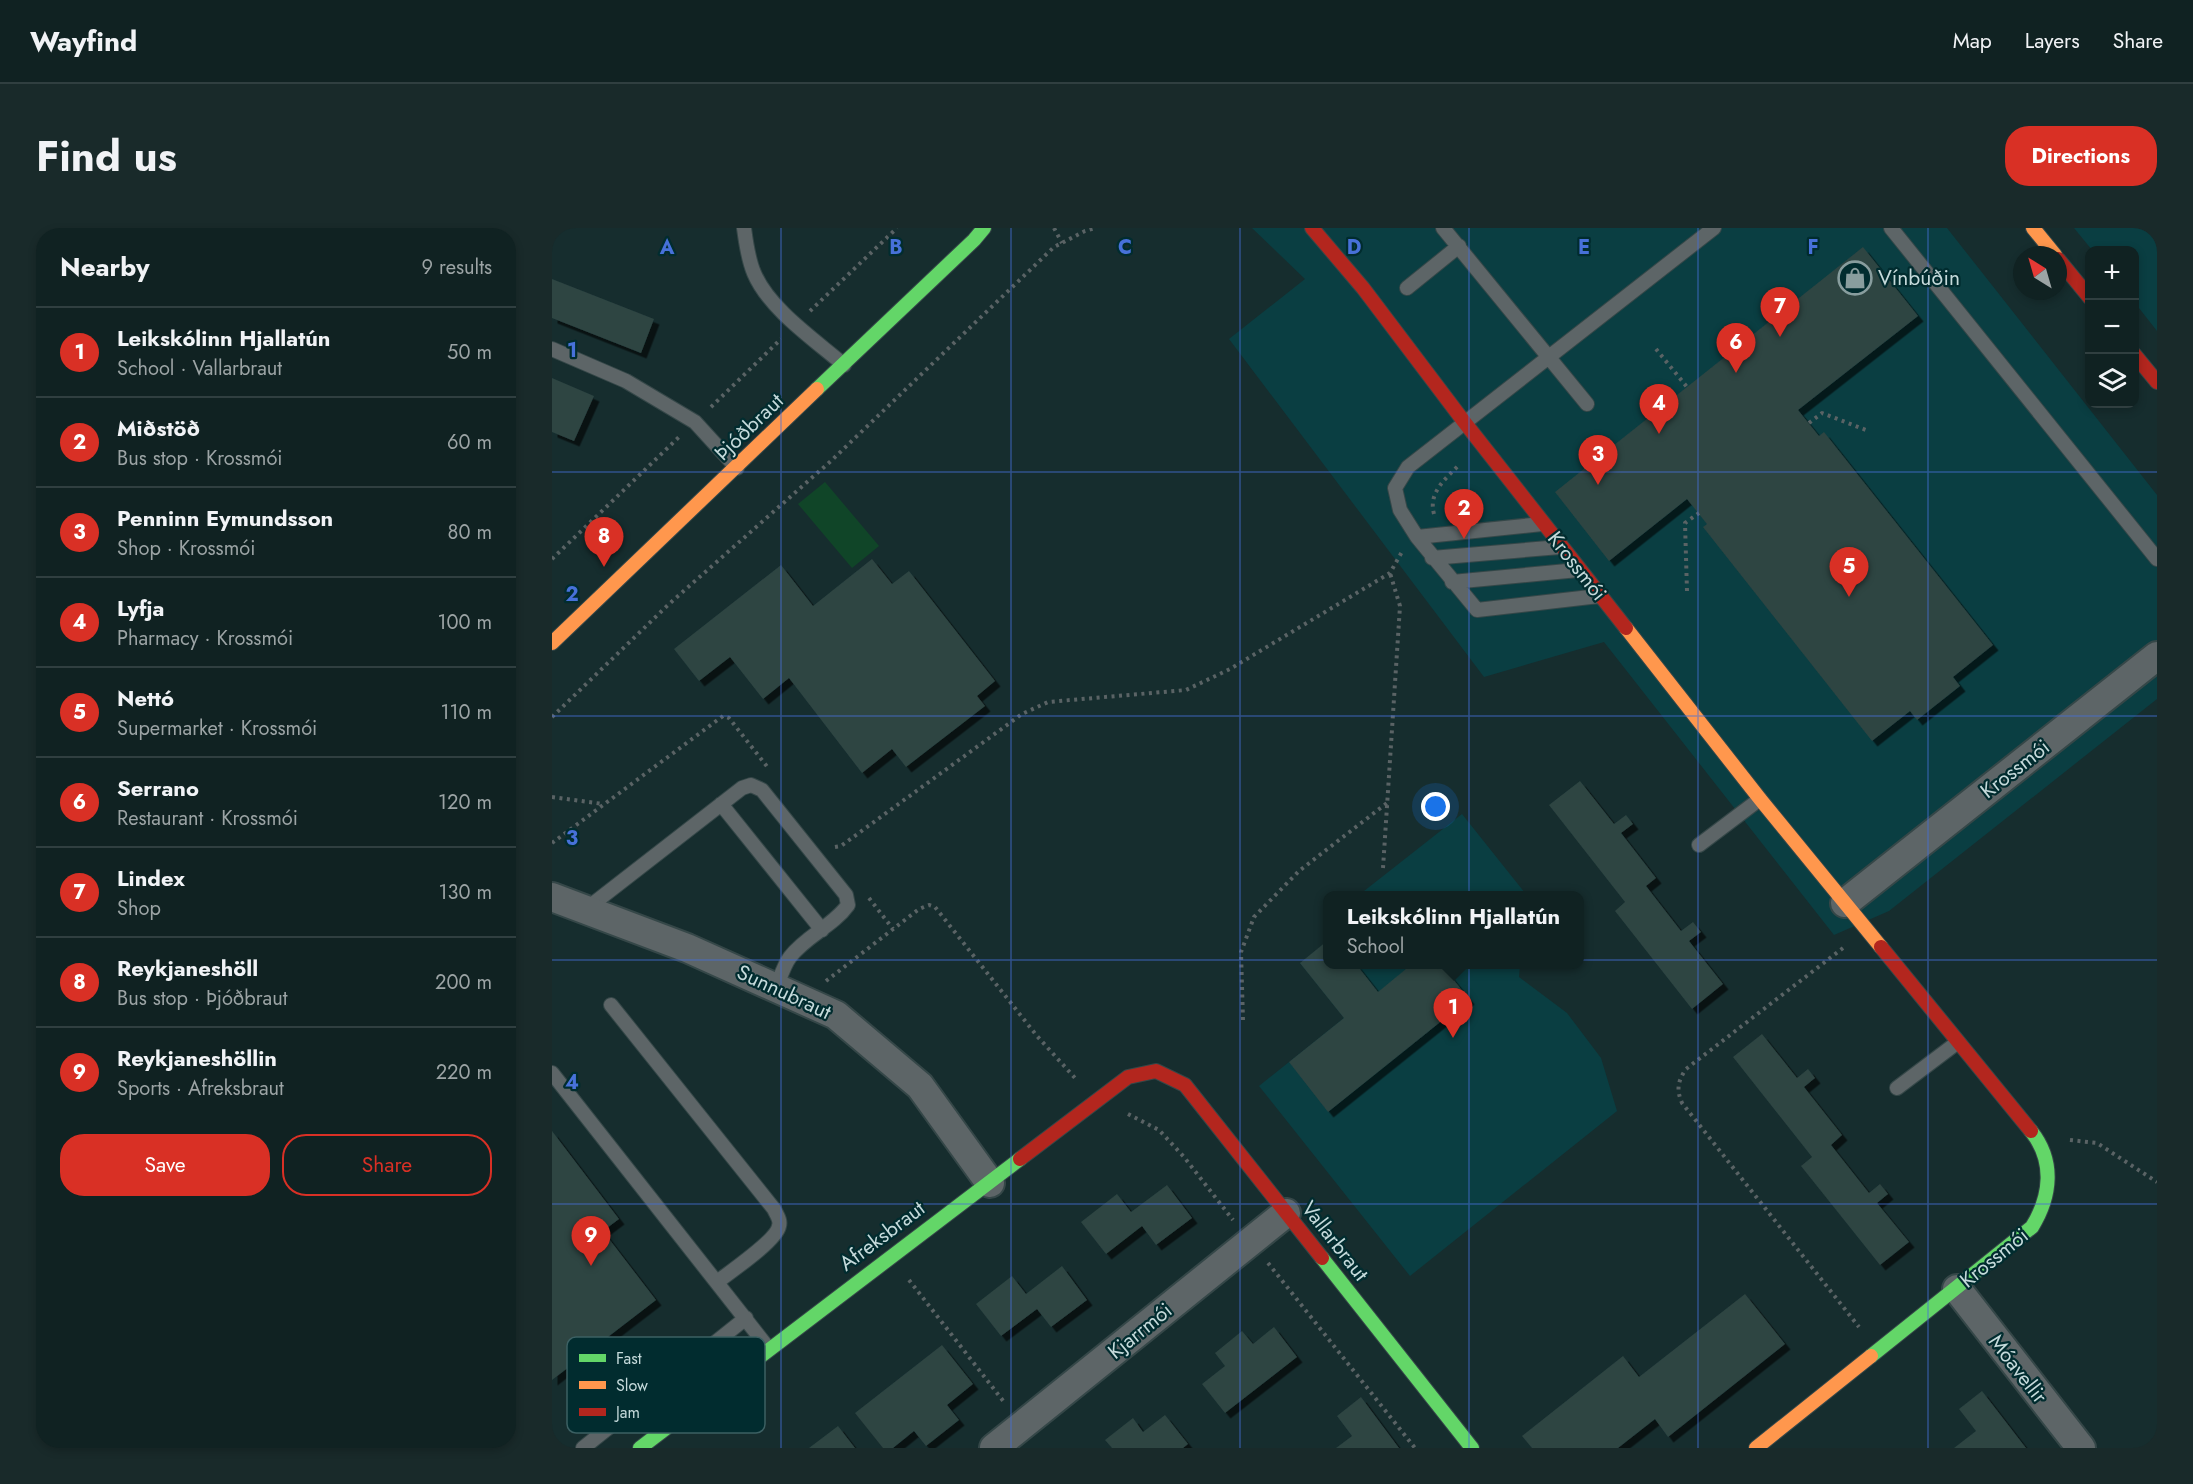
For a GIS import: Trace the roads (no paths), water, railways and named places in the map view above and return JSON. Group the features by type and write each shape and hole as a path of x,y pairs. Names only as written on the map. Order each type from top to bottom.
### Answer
{"street":[{"name":"Þjóðbraut","path":"552,643 737,468 984,228"},
{"name":"Þjóðbraut","path":"974,240 992,228"},
{"name":"Krossmói","path":"1312,228 1363,288 1485,449 1760,799 2034,1136 2047,1160 2049,1188 2041,1215 2022,1236 1756,1448"},
{"path":"2033,228 2048,246"},
{"path":"2067,270 2085,292"},
{"path":"2139,360 2157,382"},
{"name":"Krossmói","path":"1845,903 2157,657"},
{"name":"Sunnubraut","path":"552,897 687,948 836,1015 920,1086 990,1183"},
{"name":"Afreksbraut","path":"765,1353 1128,1077 1156,1071"},
{"name":"Vallarbraut","path":"1156,1071 1185,1085 1472,1448"},
{"name":"Kjarrmói","path":"994,1448 1286,1213"},
{"name":"Móavellir","path":"1957,1288 1991,1335 2081,1448"},
{"name":"Afreksbraut","path":"640,1448 660,1433"}],"lane":[{"path":"744,228 754,274 766,294 844,365"},
{"path":"1443,228 1587,404"},
{"path":"1601,596 1477,610 1417,537 1400,510 1395,488 1408,467 1714,228"},
{"path":"1891,228 2157,559"},
{"path":"1407,288 1459,246"},
{"path":"552,349 626,381 695,422 737,468"},
{"path":"1417,537 1544,524"},
{"path":"1432,558 1562,547"},
{"path":"1452,582 1580,569"},
{"path":"585,910 742,788 751,785 762,790 846,895 848,905 842,913 788,959 789,993"},
{"path":"1699,845 1760,799"},
{"path":"721,804 822,930"},
{"path":"611,1005 774,1209 779,1220 779,1228 772,1238 717,1282"},
{"path":"1897,1088 1958,1042"},
{"path":"552,1073 761,1337"},
{"path":"722,1337 746,1318"},
{"path":"765,1343 770,1349"},
{"path":"584,1448 603,1433"}],"place":[{"name":"Vínbúðin","path":"1855,278"},
{"name":"Lindex","path":"1780,337"},
{"name":"Serrano","path":"1736,373"},
{"name":"Lyfja","path":"1659,434"},
{"name":"Penninn Eymundsson","path":"1598,485"},
{"name":"Miðstöð","path":"1464,539"},
{"name":"Reykjaneshöll","path":"604,567"},
{"name":"Nettó","path":"1849,597"},
{"name":"Leikskólinn Hjallatún","path":"1453,1038"},
{"name":"Reykjaneshöllin","path":"591,1266"}]}
